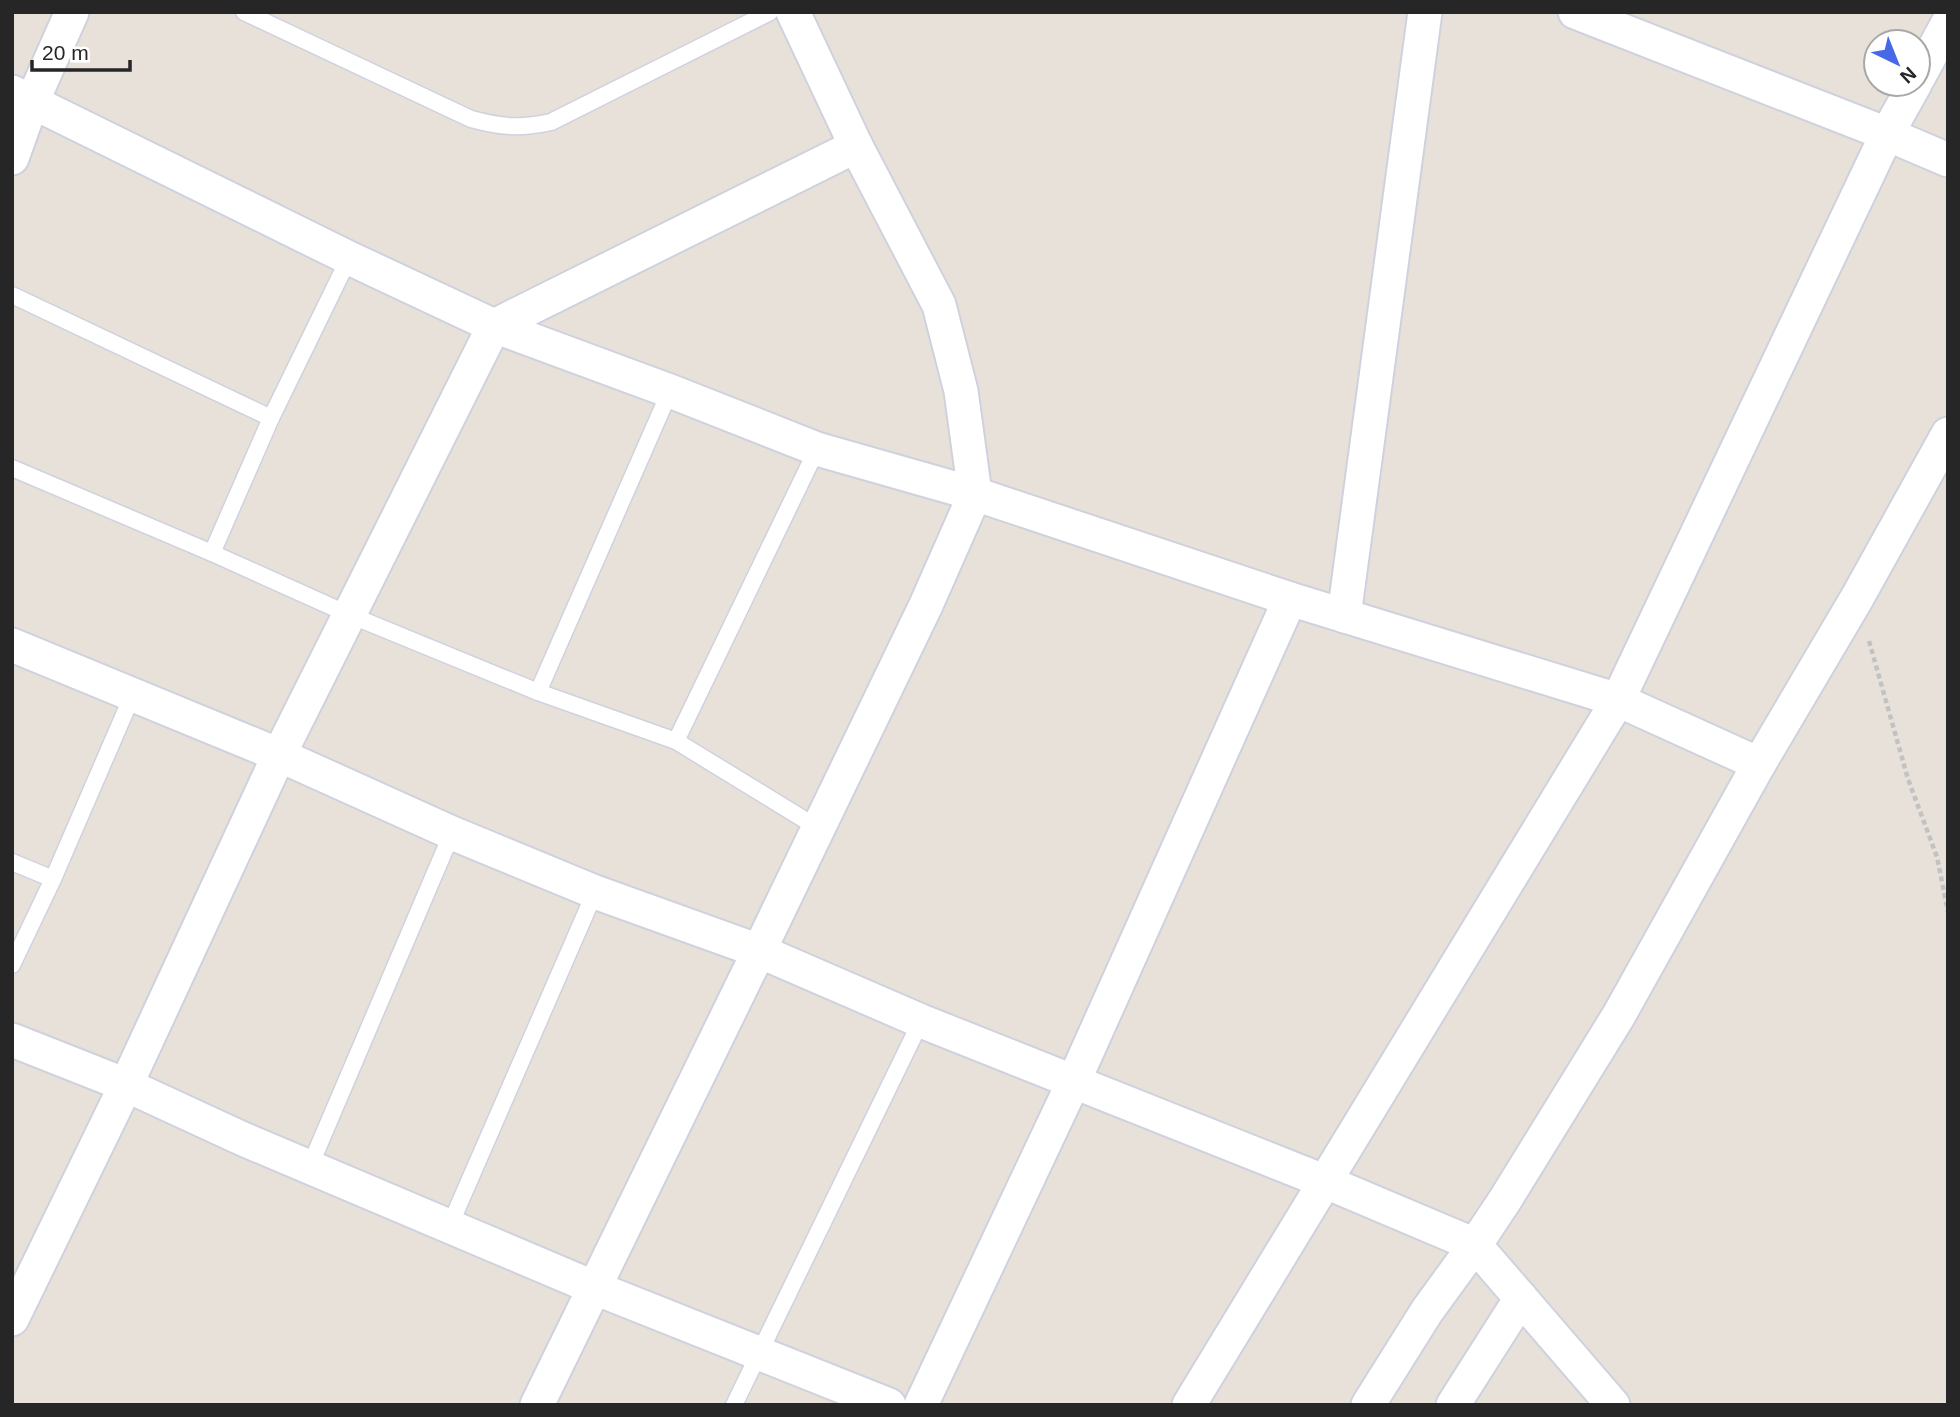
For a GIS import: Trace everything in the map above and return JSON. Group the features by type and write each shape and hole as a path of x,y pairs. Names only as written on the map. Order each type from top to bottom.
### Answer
{"street":[{"path":"12,158 22,97 72,12"},
{"path":"537,1405 926,605 975,494 961,391 939,305 856,146 793,12"},
{"path":"1344,616 1425,12"},
{"path":"1575,12 1948,160"},
{"path":"1932,52 1948,23"},
{"path":"22,97 349,258 494,326 817,449 975,494 1290,599 1618,700 1759,764"},
{"path":"1189,1405 1618,700 1906,98"},
{"path":"12,1319 126,1085 279,755 494,326 856,146"},
{"path":"1368,1405 1427,1311 1475,1245 1619,1015 1948,434"},
{"path":"921,1405 1073,1083 1290,599"},
{"path":"12,645 279,755 595,892 759,951 921,1021 1326,1182 1475,1245 1613,1405"},
{"path":"12,1040 126,1085 595,1288 889,1405"},
{"path":"1453,1405 1521,1298"}],"lane":[{"path":"244,12 471,119 496,126 527,127 551,122 770,12"},
{"path":"212,553 271,418 349,258"},
{"path":"12,295 271,418"},
{"path":"538,692 670,391"},
{"path":"676,741 817,449"},
{"path":"12,468 350,615 538,692 676,741 818,828"},
{"path":"12,965 53,879 132,694"},
{"path":"310,1166 452,832"},
{"path":"12,862 53,879"},
{"path":"450,1225 595,892"},
{"path":"734,1405 921,1021"}],"path":[{"path":"1857,598 1908,779 1937,858 1948,912"}]}
